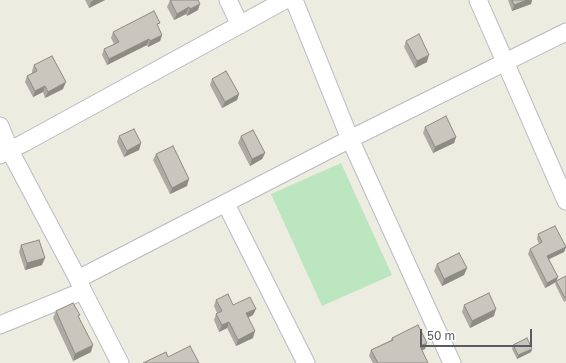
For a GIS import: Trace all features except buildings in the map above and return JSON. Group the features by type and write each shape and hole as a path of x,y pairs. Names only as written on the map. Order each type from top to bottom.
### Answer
{"street":[{"path":"228,0 240,25"},
{"path":"5,153 285,0"},
{"path":"294,0 350,139 452,363"},
{"path":"478,0 566,201"},
{"path":"0,324 81,285 226,204 350,139 566,32"},
{"path":"0,126 5,153 81,285 120,363"},
{"path":"226,204 306,363"}],"green space":[{"path":"341,163 392,275 322,306 271,194"}]}
